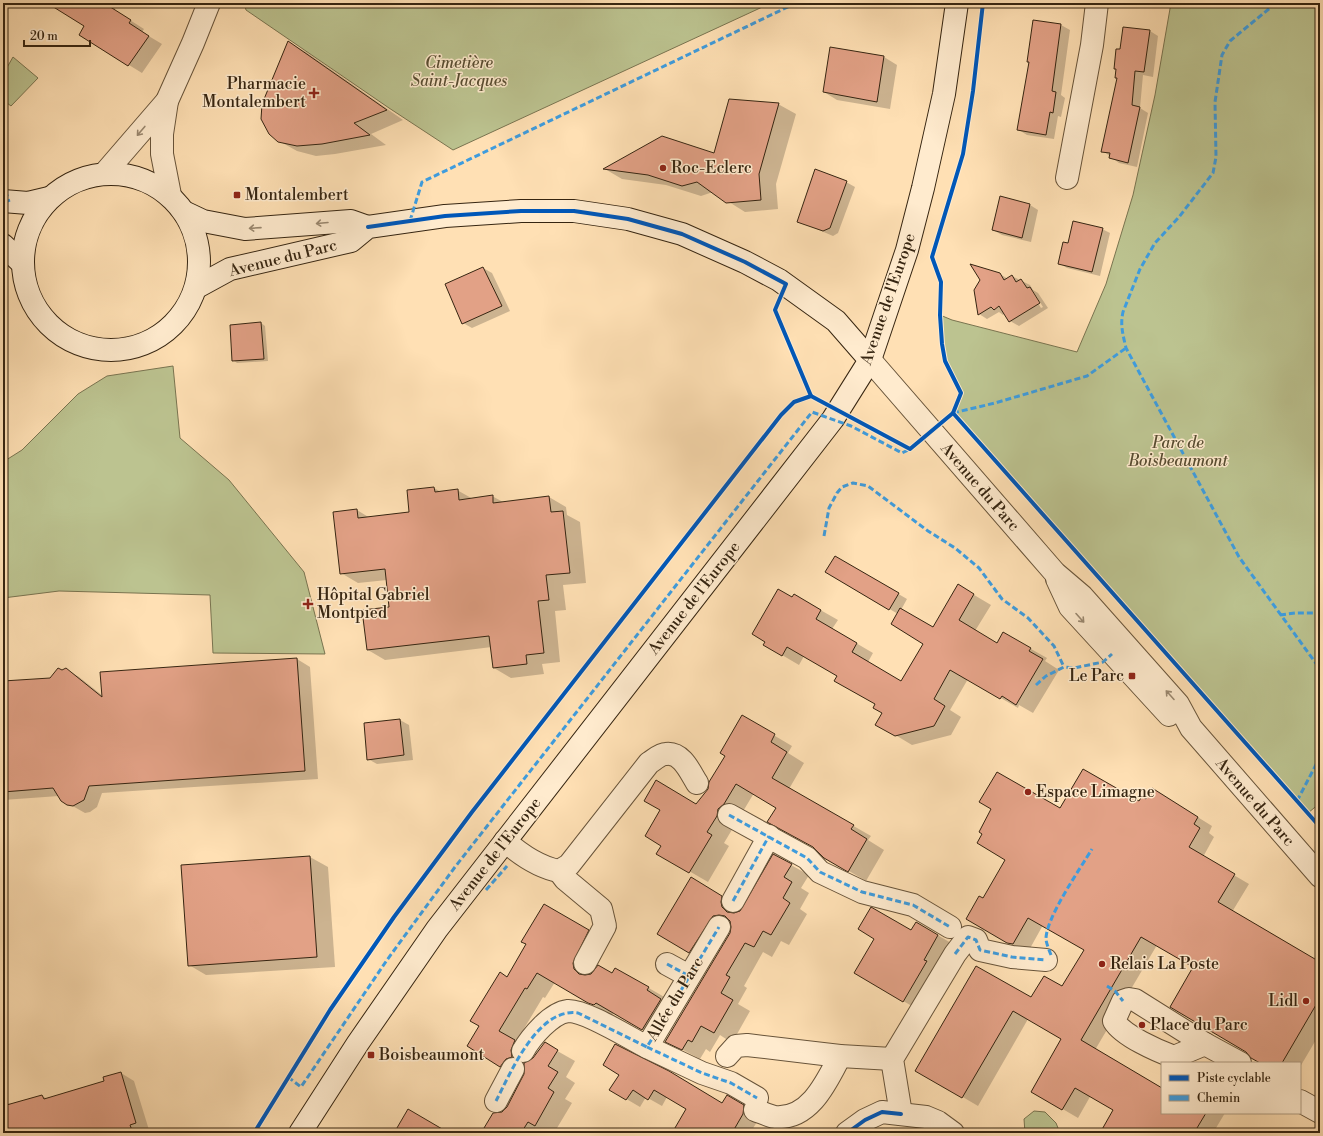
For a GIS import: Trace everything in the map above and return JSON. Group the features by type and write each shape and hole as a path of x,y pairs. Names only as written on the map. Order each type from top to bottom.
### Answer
{"street":[{"name":"Avenue de l'Europe","path":"300,1133 358,1043 437,929 829,424 870,360 907,250 923,188 944,94 957,3"},
{"path":"1067,178 1092,45 1096,3"},
{"path":"104,174 167,101 194,43 207,4"},
{"path":"167,101 162,134 162,154 170,195"},
{"path":"3,201 28,204 49,198 73,182 88,176 104,174 122,174 139,178 156,185 170,195 184,212 191,223 199,248 200,267 197,286 186,310 178,320 159,337 136,347 117,350 98,350 74,343 54,330 44,321 29,296 24,280 22,263 26,239 35,217 49,198"},
{"name":"Avenue du Parc","path":"184,212 203,221 245,229 350,221 368,227 445,216 521,211 574,211 628,219 682,234 779,280 836,322 1055,573 1082,596 1178,704 1191,728 1320,876"},
{"name":"Avenue du Parc","path":"197,286 230,269 351,241 368,227"},
{"path":"3,245 22,263"},
{"path":"559,871 569,865 649,763 665,754 673,754 684,762 697,783"},
{"path":"729,815 807,858 820,872 862,892 913,905 950,941"},
{"path":"733,901 769,836"},
{"path":"505,841 532,862 549,869 559,871 565,879 601,909 605,926 586,964"},
{"name":"Allée du Parc","path":"496,1101 518,1060 537,1031 560,1014 569,1011 578,1013 647,1047 719,927"},
{"path":"950,941 968,937 976,940 980,950 1012,957 1046,960"},
{"path":"901,1114 892,1059 950,941"},
{"path":"667,964 689,976"},
{"path":"1205,1044 1238,1062"},
{"path":"726,1056 736,1046 747,1045 840,1056 892,1059"},
{"path":"647,1047 702,1073 731,1082 756,1104 774,1117 785,1116 811,1104 823,1088 840,1056"},
{"path":"847,1133 865,1120 882,1112 926,1118 938,1122 953,1133"}],"green space":[{"name":"Cimetière Saint-Jacques","path":"244,3 771,3 453,150 246,10"},
{"name":"Parc de Boisbeaumont","path":"1171,3 1320,3 1320,803 1308,813 953,413 961,393 945,361 940,315 952,320 1077,352 1106,284 1133,195 1155,95"},
{"path":"13,57 38,78 11,106 3,100 3,71 5,71"},
{"path":"173,366 180,438 229,480 304,572 325,654 213,653 210,595 59,591 3,598 3,462 22,450 78,394 107,376"},
{"path":"1034,1111 1045,1112 1056,1123 1060,1133 1025,1133 1024,1119"}],"building":[{"path":"47,3 104,3 131,20 129,23 149,36 128,66 79,35 84,26"},
{"path":"1033,20 1061,24 1052,91 1056,92 1053,113 1050,112 1046,135 1017,130 1029,62 1027,62"},
{"path":"1123,27 1150,30 1144,72 1135,71 1132,105 1140,107 1128,163 1109,158 1110,153 1101,152 1117,78 1115,78 1116,69 1114,69 1116,49 1120,49"},
{"name":"Pharmacie Montalembert","path":"288,41 387,110 354,123 370,135 322,144 297,146 278,142 269,134 261,119 262,104"},
{"path":"830,47 884,56 877,102 823,92"},
{"path":"729,99 779,103 759,174 761,200 726,203 697,182 682,186 648,175 603,169 662,136 714,153"},
{"path":"815,169 847,181 830,228 823,231 797,222"},
{"path":"1000,196 1030,204 1022,238 992,230"},
{"path":"1073,221 1103,228 1092,272 1058,264 1063,242 1068,243"},
{"path":"970,264 1000,273 1004,280 1012,275 1016,282 1021,279 1027,288 1030,287 1040,303 1009,322 999,306 994,310 991,307 978,315 974,290 980,280"},
{"path":"483,267 502,306 462,324 445,284"},
{"path":"261,322 264,359 232,361 230,325"},
{"path":"434,487 435,492 458,489 459,500 493,495 493,503 549,496 551,512 563,511 570,573 546,575 549,600 538,601 544,653 526,655 527,664 493,668 489,636 367,650 362,610 389,607 385,569 340,574 333,512 357,509 358,518 409,512 407,490"},
{"path":"835,556 899,593 889,610 825,572"},
{"path":"958,584 974,594 959,620 997,643 1003,632 1031,648 1029,651 1043,659 1016,705 1002,696 1000,699 950,670 934,699 945,706 934,726 895,736 875,725 882,713 873,708 875,704 834,681 837,676 787,647 782,656 763,645 765,642 752,634 778,589 792,597 794,594 821,610 816,619 857,643 852,652 901,681 923,644 891,624 900,608 933,627"},
{"path":"297,658 305,771 89,786 84,800 73,806 67,805 61,801 53,788 3,792 3,681 50,678 58,668 62,670 66,668 102,697 100,672"},
{"path":"742,715 775,734 771,742 787,752 772,778 854,825 851,829 867,839 848,872 824,858 813,847 767,822 776,808 736,784 724,804 718,809 717,816 707,832 712,835 689,873 656,854 661,846 645,836 660,810 644,801 656,780 696,804 708,789 709,782 725,756 720,753"},
{"path":"400,719 404,755 367,760 364,723"},
{"path":"1083,769 1139,801 1142,796 1146,799 1152,788 1198,817 1194,824 1200,828 1189,847 1235,874 1218,902 1320,962 1320,998 1283,1062 1258,1062 1251,1058 1246,1052 1170,1007 1193,967 1141,937 1081,1040 1161,1087 1161,1114 1205,1114 1194,1133 1100,1133 1113,1110 1075,1088 1062,1110 1031,1092 1061,1039 1013,1011 962,1098 915,1071 976,966 1031,997 1044,976 1062,986 1084,950 1028,918 1013,944 1007,943 966,919 979,896 983,898 1005,860 977,843 982,834 979,832 991,809 979,802 997,772 1060,808"},
{"path":"773,854 792,864 784,877 792,882 783,898 790,903 771,935 763,931 754,947 745,943 726,975 730,977 721,993 733,1000 714,1033 701,1026 692,1042 688,1040 682,1050 665,1042 730,933 731,927 730,921 725,916 713,916 689,953 657,934 691,877 722,896 722,907 727,912 734,913 740,911"},
{"path":"310,856 317,957 188,966 181,865"},
{"path":"544,904 589,930 573,963 574,969 579,974 591,974 598,965 612,973 615,968 649,987 647,990 661,999 642,1030 596,1003 594,1005 588,1003 537,973 527,989 525,988 499,1031 515,1040 511,1050 512,1057 506,1059 500,1067 467,1046 479,1026 470,1021 500,972 507,977 526,944 521,942"},
{"path":"871,907 911,930 916,922 938,935 924,960 927,961 903,1002 854,973 874,939 858,929"},
{"path":"545,1042 558,1050 548,1066 558,1072 548,1088 554,1092 535,1126 528,1122 521,1133 481,1133 493,1113 502,1112 507,1107 524,1074 524,1063 533,1058"},
{"path":"615,1044 669,1071 722,1103 727,1095 744,1105 743,1114 732,1133 672,1133 686,1109 654,1090 648,1100 633,1090 626,1100 609,1090 619,1075 603,1065"},
{"path":"121,1072 136,1123 130,1125 133,1133 3,1133 3,1106 42,1095 44,1099 104,1081 103,1077"},
{"path":"408,1109 449,1133 394,1133"}],"marked path":[{"path":"410,221 422,182 796,3"},
{"path":"1276,3 1230,41 1222,55 1215,102 1216,157 1213,173 1179,217 1155,243 1140,269 1123,312 1122,326 1126,348 1239,557 1320,669"},
{"path":"3,182 9,202"},
{"path":"953,413 995,403 1087,376 1126,348"},
{"path":"288,1077 301,1087 387,960 455,867 812,412 851,426 902,453 910,449"},
{"path":"824,536 829,508 842,487 853,483 868,486 928,531 955,548 979,568 1002,599 1028,618 1054,646 1064,667"},
{"path":"1280,615 1295,613 1320,613"},
{"path":"1036,685 1046,676 1064,667 1074,668 1103,662 1112,654"},
{"path":"1297,801 1320,757"},
{"path":"729,815 807,858 820,872 862,892 913,905 950,927"},
{"path":"733,901 769,836"},
{"path":"1051,955 1046,940 1047,931 1051,920 1064,894 1092,849"},
{"path":"486,890 507,866"},
{"path":"496,1101 518,1059 538,1031 550,1020 564,1014 578,1013 647,1047 719,927"},
{"path":"955,954 968,937 976,940 980,950 1012,957 1046,960"},
{"path":"667,964 689,976"},
{"path":"1107,986 1115,991 1123,1001"},
{"path":"647,1047 702,1073 731,1083 757,1098"}],"cycle path":[{"path":"254,1133 330,1010 394,917 472,812 781,415 794,402 811,396 910,449 953,413 961,393 945,361 940,315 941,282 932,257 963,154 973,91 983,3"},
{"path":"368,227 445,216 521,211 574,211 628,219 682,234 745,262 786,284 775,310 811,396"},
{"path":"953,413 1320,827"},
{"path":"847,1133 865,1120 882,1112 901,1114"}],"place":[{"name":"Pharmacie Montalembert","path":"314,93"},
{"name":"Roc-Eclerc","path":"663,168"},
{"name":"Montalembert","path":"237,195"},
{"name":"Hôpital Gabriel Montpied","path":"308,604"},
{"name":"Le Parc","path":"1132,676"},
{"name":"Espace Limagne","path":"1028,792"},
{"name":"Relais La Poste","path":"1102,964"},
{"name":"Lidl","path":"1306,1001"},
{"name":"Place du Parc","path":"1142,1025"},
{"name":"Boisbeaumont","path":"371,1055"}]}
